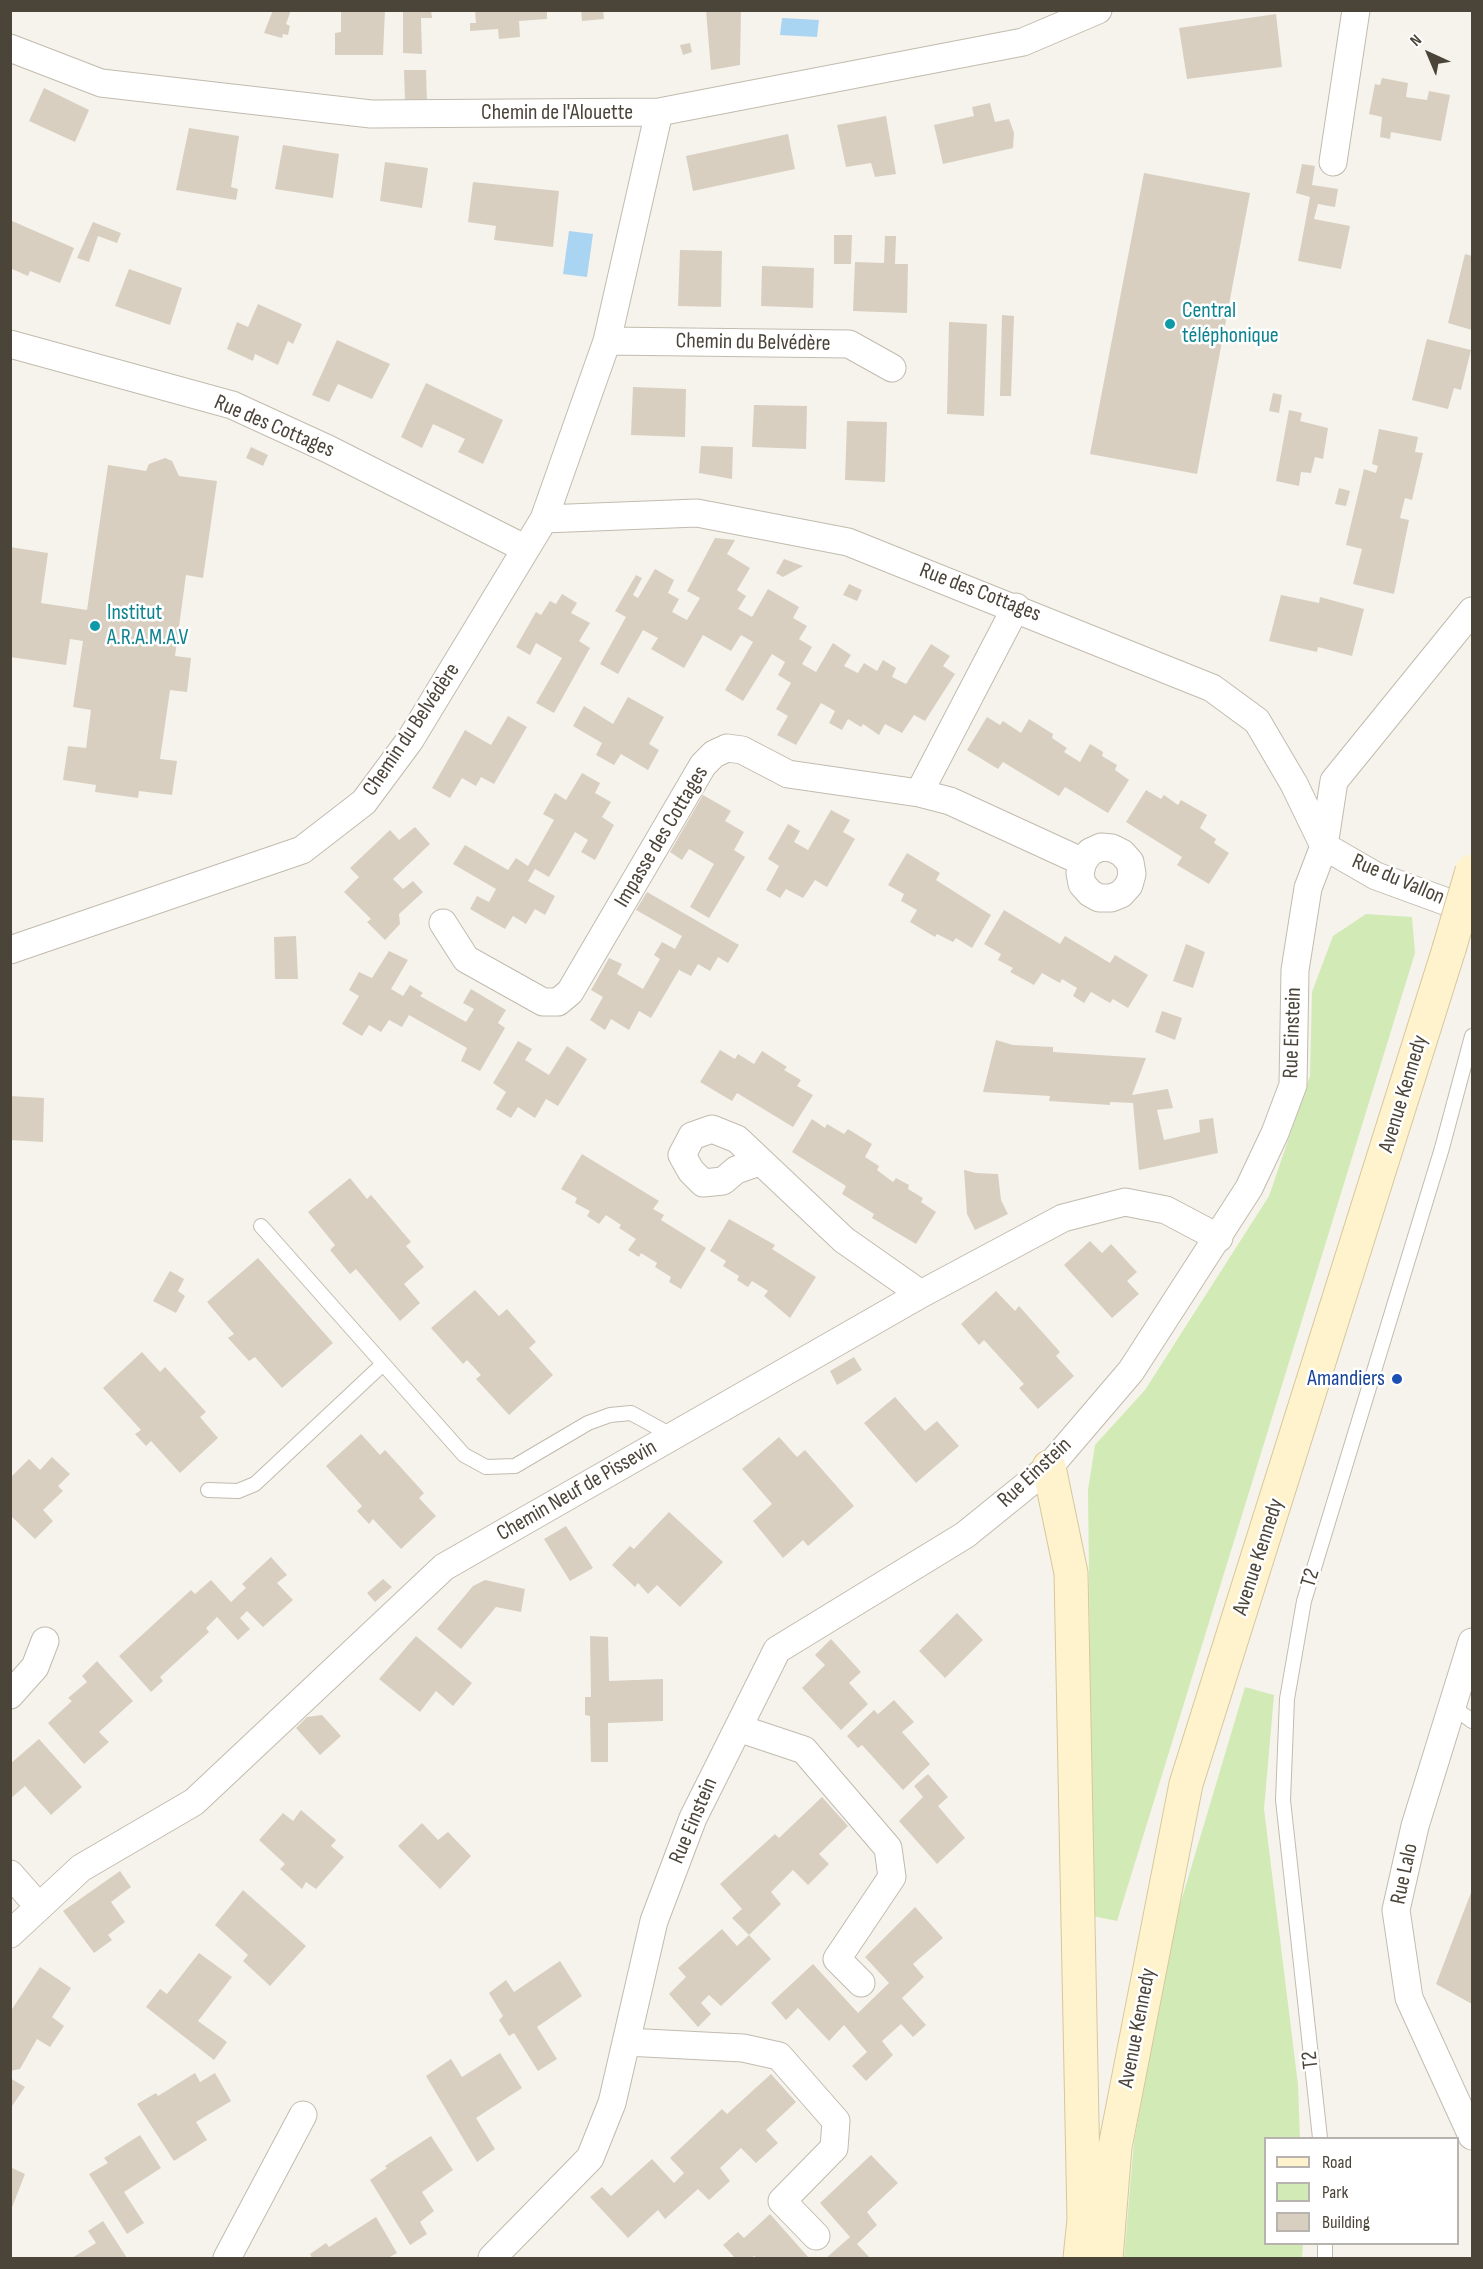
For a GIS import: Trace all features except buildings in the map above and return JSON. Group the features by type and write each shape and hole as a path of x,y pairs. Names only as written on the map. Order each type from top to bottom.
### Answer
{"main road":[{"name":"Avenue Kennedy","path":"1106,2259 1115,2147 1186,1784 1473,871"},
{"path":"1049,1467 1071,1573 1084,2220 1080,2259"}],"street":[{"name":"Chemin de l'Alouette","path":"10,48 102,83 371,114 659,112 1023,42 1098,10"},
{"path":"1333,162 1356,10"},
{"name":"Chemin du Belvédère","path":"10,950 302,850 364,802 410,740 524,548 544,519 607,341 659,112"},
{"name":"Chemin du Belvédère","path":"607,341 849,344 892,368"},
{"name":"Rue des Cottages","path":"10,344 232,405 328,450 524,548"},
{"name":"Rue des Cottages","path":"544,519 697,513 848,542 1016,607 1212,688 1257,721 1294,784 1324,846"},
{"path":"919,793 1016,607"},
{"name":"Rue Einstein","path":"492,2259 590,2158 612,2103 654,1921 693,1818 777,1650 964,1535 1049,1467 1131,1371 1219,1238 1271,1142 1293,1085 1295,970 1308,888 1324,846 1334,781 1473,611"},
{"name":"Impasse des Cottages","path":"442,923 466,959 543,1002 558,1002 570,992 703,765 720,750 742,750 788,774 919,793 950,801 1083,862"},
{"name":"Rue du Vallon","path":"1324,846 1376,876 1473,911"},
{"path":"759,1162 780,1177 844,1240 921,1294"},
{"name":"Chemin Neuf de Pissevin","path":"10,1934 81,1868 194,1802 444,1567 921,1294 1062,1218 1125,1202 1166,1210 1219,1238"},
{"path":"10,1695 35,1667 45,1641"},
{"name":"Rue Lalo","path":"1472,1648 1462,1714 1415,1826 1396,1910 1409,1998 1473,2136"},
{"path":"738,1728 804,1750 888,1848 892,1877 837,1959 861,1983"},
{"path":"10,1874 39,1907"},
{"path":"626,2043 743,2048 779,2056 836,2121 834,2148 782,2201 816,2236"},
{"path":"226,2259 303,2115"}],"lane":[{"name":"T2","path":"1320,2137 1283,1800 1287,1699 1304,1601 1442,1148 1473,1036"},
{"path":"261,1226 464,1455 486,1467 515,1466 588,1423 610,1415 631,1413 673,1436"},
{"path":"208,1490 238,1491 255,1484 383,1364"}],"green space":[{"path":"1366,914 1412,917 1415,953 1117,1921 1093,1916 1088,1490 1095,1445 1145,1390 1269,1196 1310,1076 1312,992 1333,936"},
{"path":"1245,1687 1274,1695 1264,1809 1298,2085 1300,2137 1264,2137 1264,2245 1303,2245 1302,2258 1124,2258 1134,2142 1174,1925"}],"water":[{"path":"782,18 819,20 817,37 780,35"},
{"path":"569,231 593,234 587,277 563,274"}],"place":[{"name":"Central téléphonique","path":"1170,324"},
{"name":"Institut A.R.A.M.A.V","path":"95,626"},
{"name":"Amandiers","path":"1397,1379"}]}
